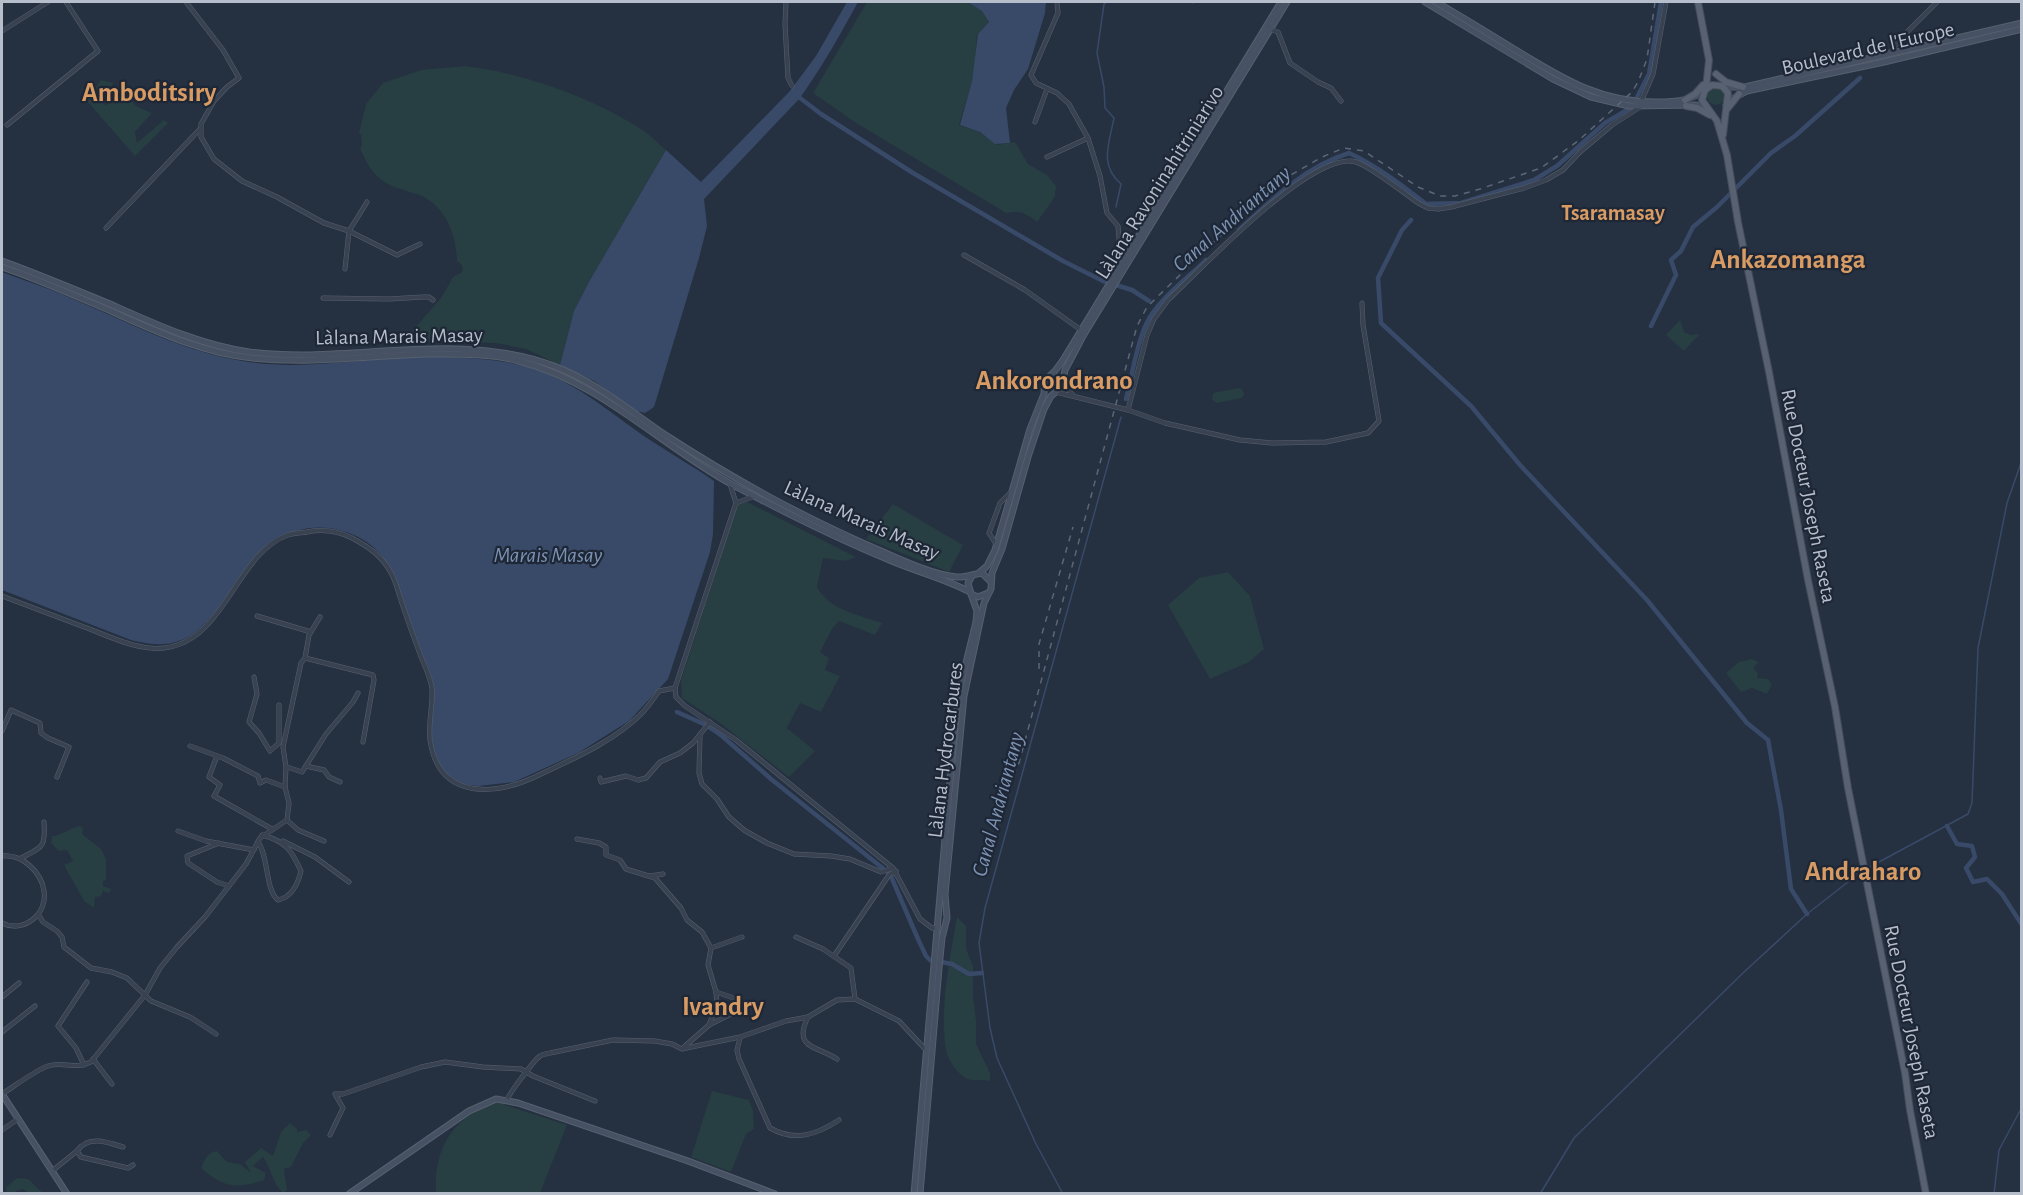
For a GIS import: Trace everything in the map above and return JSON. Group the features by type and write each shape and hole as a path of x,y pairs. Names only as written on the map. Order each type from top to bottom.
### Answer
{"main road":[{"path":"1111,284 1124,259 1270,26 1281,2"},
{"name":"Làlana Ravoninahitriniarivo","path":"976,574 987,566 996,544 1046,378 1059,365 1111,284 1287,2"},
{"path":"1425,2 1569,88 1597,99 1639,104 1685,103 1716,111 1726,106 1728,98 1709,60"},
{"path":"1436,2 1561,78 1620,102"},
{"path":"1698,2 1709,60 1702,100 1720,120"},
{"name":"Boulevard de l'Europe","path":"1722,87 1743,87 2022,24"},
{"name":"Boulevard de l'Europe","path":"1726,106 1739,94 2022,29"},
{"path":"1685,103 1698,92 1708,73"},
{"path":"1716,74 1726,82 1743,87"},
{"path":"1685,103 1705,89 1715,85 1722,87"},
{"path":"1720,120 1739,94"},
{"path":"1685,103 1720,120"},
{"name":"Rue Docteur Joseph Raseta","path":"1726,106 1720,120 1926,1194"},
{"name":"Làlana Marais Masay","path":"2,261 71,287 157,326 225,348 298,355 475,349 517,355 573,374 589,382 663,441 729,482 860,548 971,593"},
{"name":"Làlana Marais Masay","path":"2,267 182,341 225,353 299,361 394,352"},
{"name":"Làlana Ravoninahitriniarivo","path":"990,581 1002,549 1044,409 1055,392 1061,388 1074,352 1111,284"},
{"path":"1052,374 1057,375 1062,381"},
{"path":"1045,386 1048,390 1055,392"},
{"name":"Làlana Marais Masay","path":"617,404 718,469 804,516 919,566 954,577 976,574"},
{"path":"976,574 986,575 990,581 991,589 988,593 981,597 971,593 968,583 976,574"},
{"name":"Làlana Hydrocarbures","path":"941,916 954,724 959,689 977,611 971,593"},
{"name":"Làlana Hydrocarbures","path":"937,958 937,928 941,916 962,706 988,593"},
{"path":"914,1194 926,1050 937,958 945,921 942,922 941,916"},
{"path":"920,1194 936,968"},
{"path":"2,1094 67,1194"},
{"path":"350,1193 469,1111 486,1102 507,1100 688,1161 774,1194"}],"street":[{"path":"2,31 48,2"},
{"path":"7,125 98,51 66,2"},
{"path":"106,228 200,129 214,101 239,78 223,50 186,2"},
{"path":"786,2 788,78 792,86"},
{"path":"1057,2 1058,13 1032,75 1036,83 1057,93 1069,104 1088,138 1100,176 1107,213 1118,226 1120,251 1124,259"},
{"path":"1128,410 1147,335 1154,319 1168,300 1273,201 1317,172 1344,161 1357,162 1428,208 1451,207 1546,180 1563,170 1580,152 1639,104 1653,74 1666,2"},
{"path":"1889,54 1902,37 1937,2"},
{"path":"1270,26 1278,32 1290,63 1318,82 1331,87 1341,101"},
{"path":"1035,122 1047,89"},
{"path":"200,129 201,137 214,159 236,178 324,223 349,231 397,255 420,244"},
{"path":"1047,157 1088,138"},
{"path":"345,269 349,231 367,202"},
{"path":"964,255 1025,290 1081,330"},
{"path":"323,298 429,297 433,300"},
{"path":"1055,392 1128,410 1165,423 1240,440 1272,443 1326,442 1368,433 1378,421 1363,325 1362,303"},
{"path":"1062,381 1069,392 1076,397"},
{"path":"729,482 736,503 675,688 676,697 685,706 736,740 892,871 920,919 932,928 937,928"},
{"path":"996,544 989,533 1000,503 1012,490"},
{"path":"736,503 755,496"},
{"path":"2,596 127,643 151,649 166,648 181,644 198,634 223,606 252,563 279,540 288,535 317,531 349,536 371,549 391,572 432,688 429,727 435,761 446,777 461,787 478,790 527,781 578,757 643,712 659,691 675,688"},
{"path":"257,616 311,632"},
{"path":"287,820 289,803 285,788 286,767 283,747 301,663 305,658 311,632 320,617"},
{"path":"305,658 359,670 374,677 363,742"},
{"path":"254,676 257,694 249,722 270,751 279,743"},
{"path":"286,767 302,772 326,734 358,693"},
{"path":"279,705 279,743 283,747"},
{"path":"2,731 11,710 40,723 41,734 69,747 57,777"},
{"path":"600,778 601,782 626,776 642,780 660,762 680,753 709,723"},
{"path":"702,732 699,773 702,784 717,799 729,817 744,830 794,854 831,856 850,860 881,872 892,871"},
{"path":"190,746 258,776 260,783 267,780 285,788"},
{"path":"217,756 210,777 220,785 214,796 272,829"},
{"path":"306,766 324,770 329,777 340,782"},
{"path":"2,1094 46,1067 84,1065 93,1059 145,995 160,968 205,917 246,864 262,835 287,820"},
{"path":"287,820 298,830 324,841"},
{"path":"21,858 42,847 45,840 44,822"},
{"path":"177,831 254,850"},
{"path":"262,835 279,839 315,857 349,882"},
{"path":"258,842 266,863 272,895 281,900 297,884 301,871 294,854 279,839"},
{"path":"577,839 599,843 606,847 606,855 623,862 626,869 650,876 681,908 687,920 702,932 711,948 708,965 716,992 717,1005 709,1024"},
{"path":"219,843 187,856 188,863 217,882 229,886"},
{"path":"2,856 11,855 21,858 36,871 44,891 44,902 38,914 27,923 14,928 2,923"},
{"path":"834,956 892,871"},
{"path":"650,876 663,874"},
{"path":"38,914 43,922 62,937 64,947 76,958 91,968 127,978 162,1007 190,1017 216,1034"},
{"path":"711,948 742,937"},
{"path":"795,937 834,956 851,968 855,999"},
{"path":"84,1065 76,1048 58,1026 87,982"},
{"path":"2,997 19,983"},
{"path":"682,1049 709,1024 736,1011 739,1007 738,1002 731,997 716,992"},
{"path":"507,1100 512,1089 540,1056 596,1042 613,1041 655,1041 672,1044 682,1049 740,1037 786,1021 808,1017 837,1000 855,999 899,1021 926,1050"},
{"path":"2,1032 35,1006"},
{"path":"808,1017 803,1030 804,1040 811,1047 828,1052 837,1059"},
{"path":"740,1037 737,1050 739,1059 770,1128 800,1137 826,1129 839,1120"},
{"path":"93,1059 112,1084"},
{"path":"330,1135 343,1108 335,1094 343,1094 421,1067 445,1062 521,1069 595,1101"},
{"path":"2,1130 19,1119"},
{"path":"52,1171 77,1151 82,1144 93,1141 123,1147"},
{"path":"77,1151 81,1157 128,1168 133,1165"}],"green space":[{"path":"867,2 968,2 981,9 989,22 977,35 974,75 959,125 979,132 997,145 1015,142 1028,164 1047,175 1056,186 1055,197 1037,222 1023,213 1006,213 856,123 813,93"},
{"path":"465,66 532,80 577,96 638,127 666,150 574,311 560,365 526,349 496,343 407,342 412,331 441,298 453,277 462,272 462,267 457,261 452,232 443,214 428,200 389,185 376,176 360,148 362,146 359,133 366,104 383,83 421,70"},
{"path":"101,80 114,83 103,93 102,100 106,106 113,93 122,90 136,106 152,113 135,132 137,143 164,120 168,123 135,156 87,101"},
{"path":"1712,87 1720,87 1725,92 1723,103 1712,105 1707,100 1707,92"},
{"path":"1680,320 1684,332 1691,335 1700,334 1684,351 1666,335"},
{"path":"1239,388 1244,394 1242,398 1217,403 1212,400 1213,393"},
{"path":"747,502 856,557 846,561 823,558 817,587 829,601 837,606 882,623 875,635 839,621 832,629 820,652 829,658 825,670 840,676 821,712 800,703 787,728 815,751 789,777 720,723 682,698 681,680 738,504"},
{"path":"893,504 963,545 949,572 866,539"},
{"path":"1228,572 1250,596 1264,649 1249,662 1210,679 1168,605 1199,578"},
{"path":"1752,659 1759,662 1753,668 1758,673 1757,678 1768,679 1772,685 1767,694 1752,688 1741,692 1726,673 1739,662"},
{"path":"80,826 83,828 82,834 101,849 106,859 106,880 103,881 103,886 111,889 109,893 103,891 101,896 95,897 94,908 84,901 64,865 73,861 67,850 59,851 51,843 52,836"},
{"path":"957,917 966,926 966,949 973,966 976,1044 990,1073 990,1081 967,1079 956,1070 946,1050 945,1001"},
{"path":"712,1091 749,1100 753,1111 754,1129 746,1134 731,1172 691,1157"},
{"path":"496,1102 567,1125 540,1193 436,1193 438,1162 449,1136 468,1116"},
{"path":"290,1123 297,1129 297,1132 306,1130 311,1135 303,1143 291,1167 284,1169 287,1190 283,1193 263,1157 253,1166 266,1173 264,1180 246,1185 223,1183 201,1168 209,1154 217,1151 227,1162 240,1164 251,1173 245,1162 261,1148 273,1156 281,1132"},
{"path":"17,1178 28,1179 43,1193 28,1193 23,1189 16,1193 7,1193 6,1187"}],"water":[{"path":"847,2 858,2 816,75 800,98 704,199 707,226 654,407 645,413 636,411 594,381 560,365 574,311 666,150 701,182 790,91 816,56"},
{"path":"968,2 1046,2 1045,13 1028,69 1014,90 1006,108 1010,143 995,144 980,132 960,125 972,81 978,34 989,22 982,11"},
{"name":"Marais Masay","path":"2,272 62,294 183,346 226,358 290,365 416,357 479,359 516,364 555,377 572,386 714,481 713,534 710,552 668,679 629,721 578,753 514,782 478,786 461,784 446,773 435,757 431,739 433,696 427,668 391,569 375,549 354,535 319,528 283,536 252,561 214,613 199,629 183,640 166,644 131,640 2,590"}],"waterway":[{"path":"1107,2 1104,4 1097,53 1104,87 1105,108 1114,118 1107,154 1110,169 1121,184 1116,207"},
{"name":"Canal Andriantany","path":"1239,230 1304,175 1349,153 1379,170 1426,204 1461,203 1534,180 1557,166 1605,123 1632,107 1649,74 1661,2"},
{"path":"1651,326 1676,275 1671,260 1681,251 1693,227 1717,207 1771,153 1795,136 1860,78"},
{"path":"800,98 913,173 1063,261 1103,281 1132,290 1149,301"},
{"path":"1411,220 1402,230 1378,278 1381,323 1471,406 1520,465 1647,600 1747,723 1768,740 1781,810 1791,889 1807,914"},
{"name":"Canal Andriantany","path":"1126,399 1139,345 1150,317 1169,294 1206,260"},
{"name":"Canal Andriantany","path":"1063,1194 1036,1144 997,1058 990,1028 979,943 985,908 1121,417"},
{"path":"1866,869 1968,814 1972,803 1978,648 2007,503 2022,460"},
{"path":"677,712 706,725 722,736 771,779 890,874 918,939 930,960 952,964 969,974 982,973"},
{"path":"1947,826 1957,844 1972,846 1975,857 1966,868 1973,882 1987,879 2002,894 2022,925"},
{"path":"1540,1194 1574,1138 1743,973 1807,914 1862,871"},
{"path":"1994,1194 1999,1150 2022,1107"}],"railway":[{"path":"1008,786 1019,763 1137,326 1147,307 1255,202 1284,179 1322,157 1344,148 1364,151 1418,187 1440,196 1455,196 1541,168 1578,141 1632,92 1647,59 1655,2"},
{"path":"1039,669 1039,644 1073,527"}],"district":[{"name":"Amboditsiry","path":"149,92"},
{"name":"Tsaramasay","path":"1613,212"},
{"name":"Ankazomanga","path":"1788,259"},
{"name":"Ankorondrano","path":"1054,380"},
{"name":"Andraharo","path":"1863,871"},
{"name":"Ivandry","path":"723,1006"}]}
